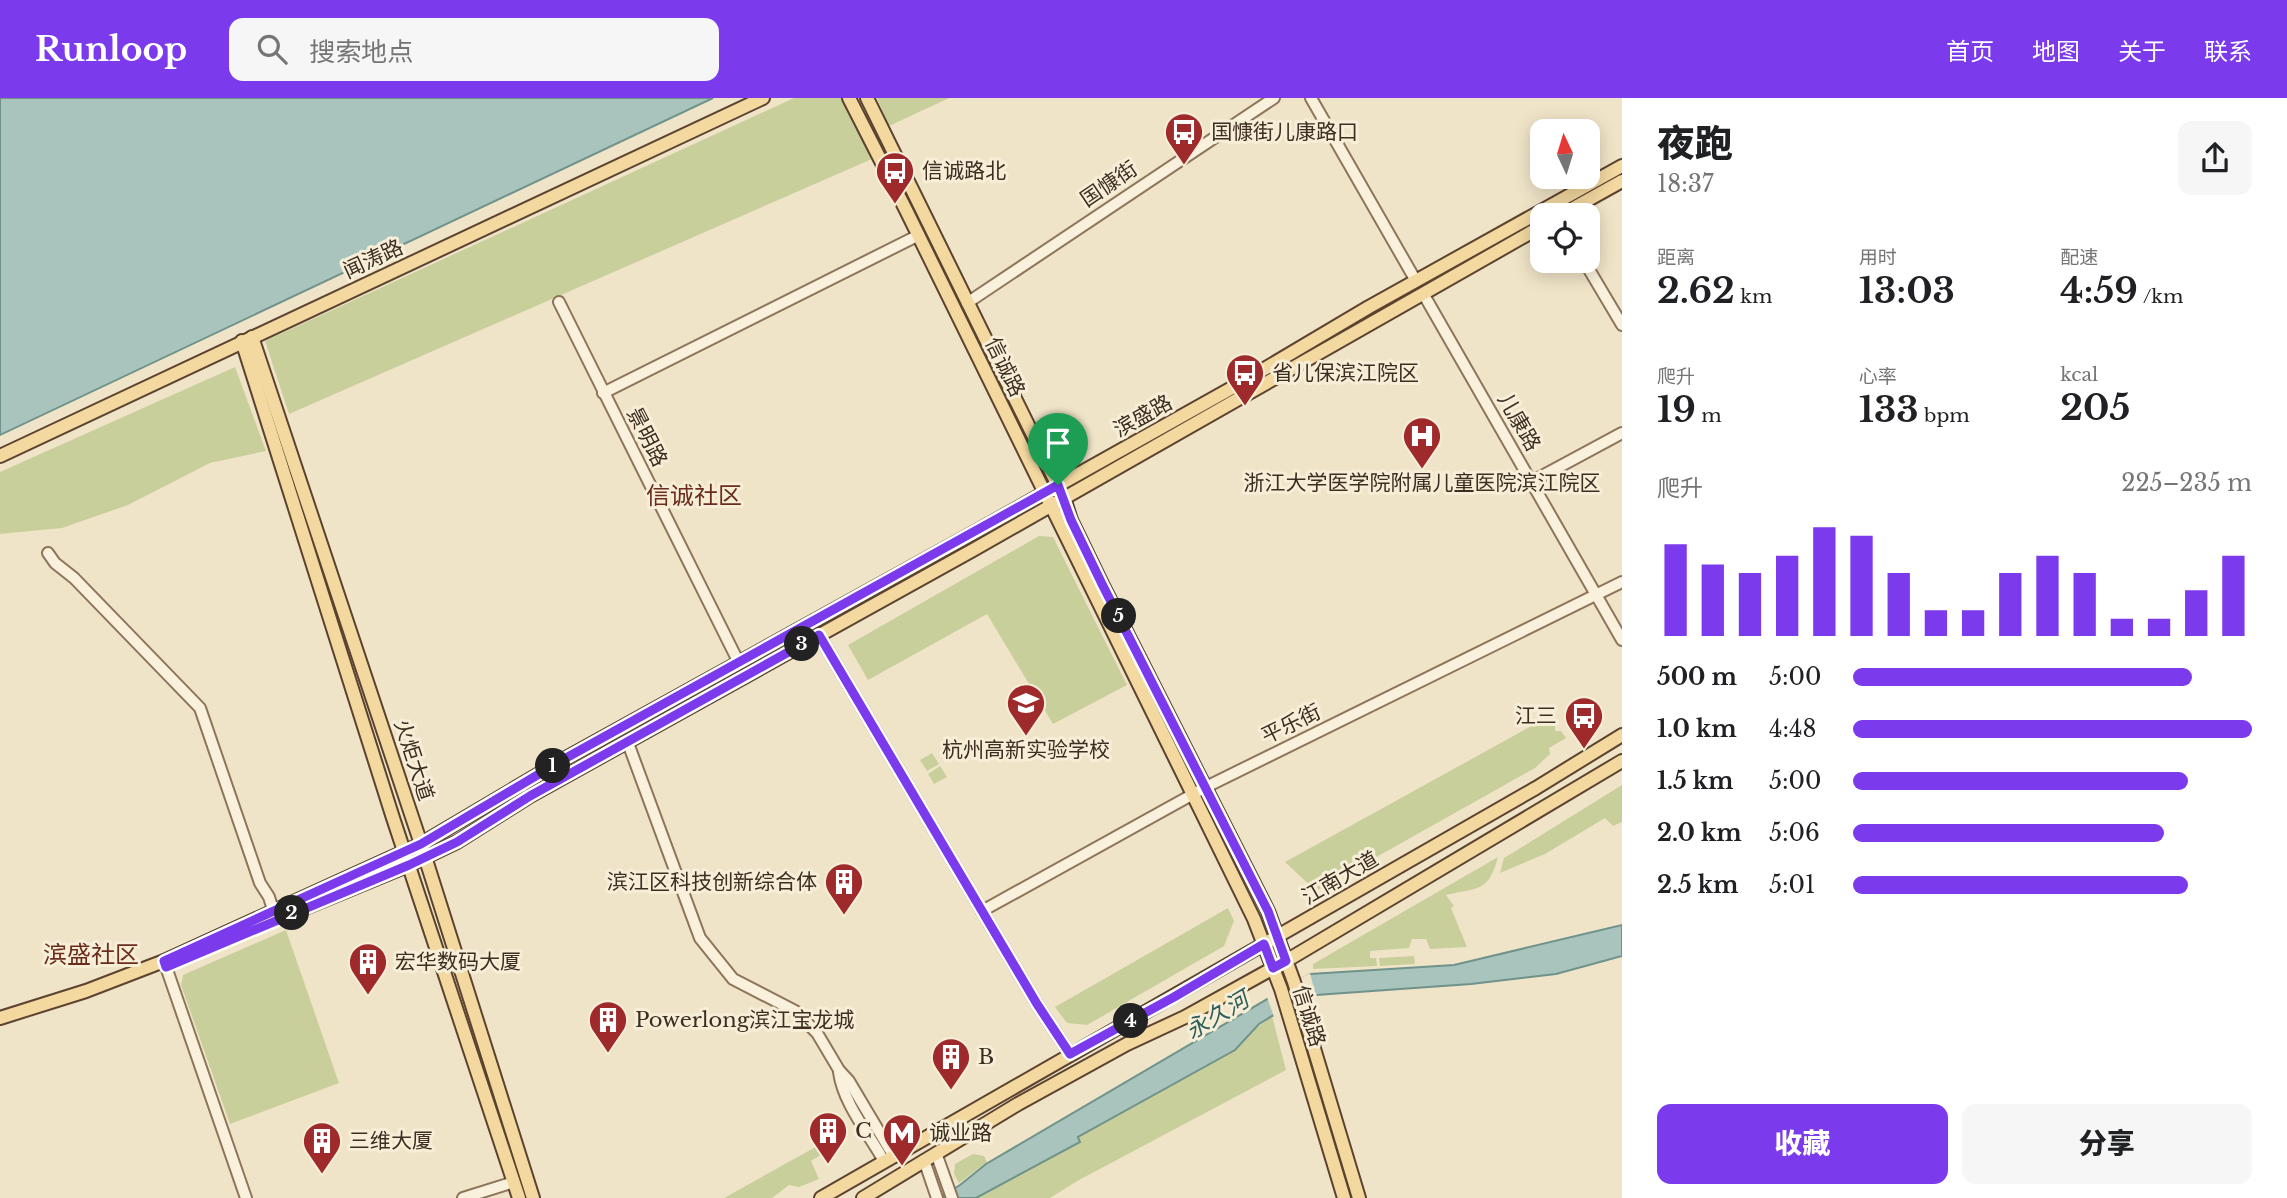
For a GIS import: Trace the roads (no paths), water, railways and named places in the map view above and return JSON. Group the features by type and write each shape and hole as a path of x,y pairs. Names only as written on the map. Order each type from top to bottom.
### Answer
{"main road":[{"name":"闻涛路","path":"0,456 763,98"},
{"name":"信诚路","path":"849,98 919,235 1254,919 1281,989 1344,1198"},
{"name":"信诚路","path":"867,98 1058,485 1071,520 1102,584 1268,911 1314,1045 1359,1198"},
{"name":"滨盛路","path":"165,964 421,844 566,758 1045,493 1622,166"},
{"path":"1582,203 1622,181"},
{"name":"滨盛路","path":"0,1020 165,964 409,865 457,842 530,796 1064,498 1530,233"},
{"name":"火炬大道","path":"247,339 421,844 533,1198"},
{"name":"火炬大道","path":"247,339 409,865 519,1198"},
{"name":"江南大道","path":"821,1198 1536,788 1622,735"},
{"path":"863,1198 1018,1104 1286,961 1622,761"}],"street":[{"name":"国慷街","path":"967,303 1274,98"},
{"path":"1311,98 1416,281"},
{"path":"603,393 919,235"},
{"path":"1591,273 1622,325"},
{"name":"儿康路","path":"1424,295 1622,640"},
{"name":"景明路","path":"559,302 739,663"},
{"path":"1531,482 1622,433"},
{"path":"48,553 200,708 260,884 269,897 274,913"},
{"name":"平乐街","path":"982,911 1206,787 1622,582"},
{"path":"819,635 1037,1004 1070,1054"},
{"path":"628,743 700,938 733,979 795,1011 817,1033 839,1070 849,1081 889,1158"},
{"path":"165,964 246,1198"},
{"path":"936,1153 952,1198"},
{"path":"923,1160 937,1198"},
{"path":"463,1198 514,1182"}],"water":[{"path":"0,98 713,98 0,435"},
{"path":"1622,925 1622,956 1556,974 1471,984 1316,995 1259,1024 1235,1050 1078,1137 1080,1142 976,1198 939,1198 986,1164 1310,974 1454,965"}],"place":[{"name":"国慷街儿康路口","path":"1184,166"},
{"name":"信诚路北","path":"895,205"},
{"name":"省儿保滨江院区","path":"1245,407"},
{"name":"浙江大学医学院附属儿童医院滨江院区","path":"1422,470"},
{"name":"杭州高新实验学校","path":"1026,737"},
{"name":"江三","path":"1584,750"},
{"name":"滨江区科技创新综合体","path":"844,916"},
{"name":"宏华数码大厦","path":"368,996"},
{"name":"Powerlong滨江宝龙城","path":"608,1054"},
{"name":"B","path":"951,1091"},
{"name":"C","path":"828,1165"},
{"name":"诚业路","path":"902,1167"},
{"name":"三维大厦","path":"322,1175"}],"district":[{"name":"信诚社区","path":"694,496"},
{"name":"滨盛社区","path":"91,955"}],"water label":[{"name":"永久河","path":"1217,1015"}]}
